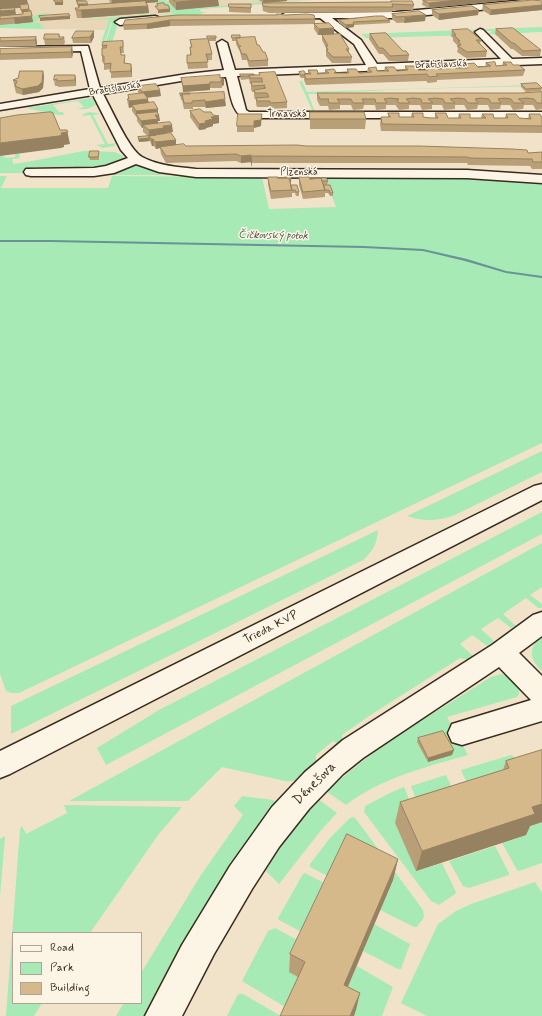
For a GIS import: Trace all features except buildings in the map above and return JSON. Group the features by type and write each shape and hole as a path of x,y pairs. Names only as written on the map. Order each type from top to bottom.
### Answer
{"street":[{"path":"277,16 396,15 542,1"},
{"path":"323,16 354,38 373,67"},
{"path":"120,22 165,18"},
{"path":"480,32 509,62"},
{"path":"222,43 230,73"},
{"name":"Plzenská","path":"0,50 85,48 97,92 126,150 136,159 159,168 196,172 467,174 542,179"},
{"name":"Bratislavská","path":"1,106 200,75 542,60"},
{"path":"526,61 538,73"},
{"name":"Trnavská","path":"230,73 240,111 243,114 249,115 542,116"},
{"path":"30,172 94,172 109,170 136,159"},
{"name":"Trieda KVP","path":"0,765 542,491"},
{"name":"Dénešova","path":"163,1016 212,925 252,860 272,831 309,786 333,764 353,749 501,652 542,622"},
{"path":"501,652 542,694"},
{"path":"462,733 542,709"}],"shaded area":[{"path":"0,0 313,0 200,9 201,12 109,19 105,30 0,28"}],"green space":[{"path":"157,0 165,0 169,2 177,10 262,2 313,0 200,9 201,12 207,12 197,15 157,17 156,16 173,14 165,3 148,3 158,2"},
{"path":"50,13 39,16 40,19 36,20 35,23 41,23 42,27 47,29 0,28 0,24 33,22 32,16"},
{"path":"154,14 156,17 113,22 117,22 118,24 112,42 106,42 111,23 105,42 101,43 109,19 71,21"},
{"path":"542,27 542,32 487,34 492,32 468,32 476,35 366,38 361,34"},
{"path":"299,81 302,81 307,92 534,85 536,86 411,89 308,94 315,112 313,112"},
{"path":"92,98 96,105 87,109 77,109 84,107 78,101 53,105 59,112 63,112 64,115 26,108"},
{"path":"90,112 101,114 93,115 108,144 116,143 114,146 103,148 96,145 105,144 90,115 82,116 83,114"},
{"path":"84,151 115,152 123,156 124,159 122,162 94,170 95,167 33,167 32,170 20,173 0,173 0,156 4,156 5,158 15,157 15,154 19,153 20,158 12,159 13,164"},
{"path":"134,165 143,166 158,171 183,175 110,175"},
{"path":"0,176 7,176 1,188 108,188 112,176 262,177 269,209 336,207 324,177 468,178 542,184 542,443 19,693 11,693 6,691 0,674"},
{"path":"542,451 542,472 455,515 443,519 431,520 407,516"},
{"path":"542,512 542,534 106,765 97,748 159,710"},
{"path":"378,530 374,547 363,560 11,734 11,706"},
{"path":"542,543 542,587 530,595 542,604 542,608 538,608 526,598 503,614 516,626 511,628 498,618 481,629 493,640 493,642 487,646 472,635 460,644 473,656 468,660 460,658 369,716 342,735 343,742 340,745 333,741 316,755 316,763 299,779 285,781 222,767 188,801 69,801"},
{"path":"542,636 542,671 533,658 532,649 537,640"},
{"path":"502,674 509,676 519,688 519,694 517,697 447,717 468,755 389,780 374,787 346,805 326,791 380,747 491,677"},
{"path":"511,755 524,775 474,798 461,770"},
{"path":"446,775 459,803 422,815 411,786"},
{"path":"404,787 416,816 416,871 442,863 456,892 439,905 431,901 364,812 365,806"},
{"path":"242,796 273,800 276,802 195,923 145,1016 116,1016 123,1004 142,1004 142,971 201,875 243,815 234,806"},
{"path":"318,799 337,813 322,829 279,884 266,871 266,862 303,815"},
{"path":"64,805 182,807 158,835 91,932 12,932 20,829 22,826 26,834 67,813"},
{"path":"354,817 423,910 424,917 417,927 414,927 380,910 333,879 310,867 310,864 330,838 350,818"},
{"path":"542,822 542,863 519,871 502,843 526,835 522,828"},
{"path":"5,836 0,897 0,839"},
{"path":"495,846 509,875 469,888 463,886 449,861"},
{"path":"305,873 330,886 307,935 279,920 278,918 303,874"},
{"path":"535,882 542,893 542,1016 427,1016 401,1003 438,924 456,911 471,904"},
{"path":"374,924 410,944 401,969 398,969 363,951"},
{"path":"275,928 303,943 303,980 290,1010 242,981 268,931"},
{"path":"12,936 12,1004 41,1004 34,1016 6,1016"},
{"path":"357,966 393,987 382,1016 354,1016 356,1010 341,1002"},
{"path":"239,994 243,994 281,1016 227,1016"}],"waterway":[{"name":"Čičkovský potok","path":"0,241 364,247 423,250 466,260 506,272 542,277"}]}
